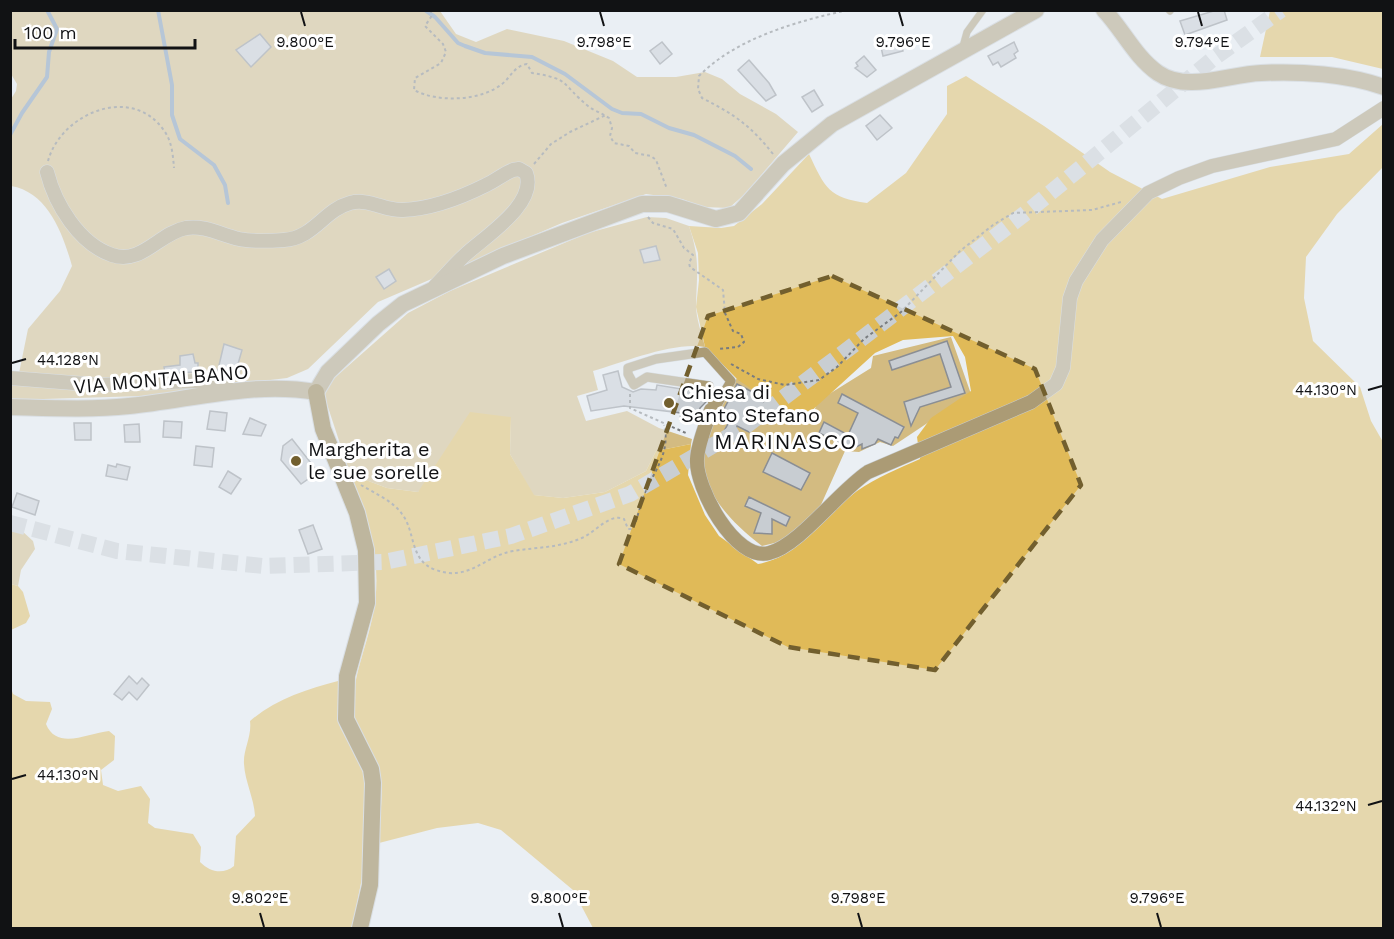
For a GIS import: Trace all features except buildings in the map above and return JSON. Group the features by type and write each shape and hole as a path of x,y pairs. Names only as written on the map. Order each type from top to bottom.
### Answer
{"main road":[{"path":"316,392 323,429 363,532 368,584 363,624 347,676 345,693 348,728 371,769 373,783 370,885 360,928"}],"street":[{"path":"316,392 328,372 378,324 403,304 435,286 503,256 631,206 652,202 668,204 708,217 729,217 751,202 783,164 832,124 1036,10"},
{"path":"1104,10 1141,57 1158,73 1169,79 1196,81 1259,73 1301,73 1383,87"},
{"path":"711,410 697,458 698,474 711,510 744,545 759,553 770,553 796,537 850,484 868,472 1031,402 1056,384 1063,368 1070,298 1076,281 1102,240 1148,193 1179,177 1212,166 1336,139 1383,108"},
{"path":"47,172 53,193 80,232 109,255 126,258 146,251 168,236 188,228 211,229 248,240 287,240 314,230 335,210 350,203 370,202 391,210 404,210 468,192 516,169 526,173 527,193 508,219 464,255 435,286"},
{"path":"705,352 731,381 717,405 713,404 709,386 647,377 634,385 628,374 628,368 656,360 705,352"},
{"path":"10,378 99,385 194,381 215,383 235,392"},
{"name":"VIA MONTALBANO","path":"10,407 121,407 235,392 290,389 316,392"}],"lane":[{"path":"962,50 968,32 983,10"}],"path":[{"path":"431,10 431,17 426,26 433,31 446,52 441,63 415,78 413,87 417,92 455,97 488,93 504,82 514,70 527,64 532,73 546,74 561,79 590,108 606,116 611,122 610,136 614,143 629,146 635,153 651,156 656,160 666,183 668,204"},
{"path":"783,164 739,117 702,98 698,89 699,76 724,55 750,42 803,22 849,10"},
{"path":"47,172 47,164 56,140 88,114 111,106 127,106 155,121 165,132 170,144 174,168"},
{"path":"526,173 551,144 570,132 606,116"},
{"path":"726,362 758,379 785,385 819,380 837,367 864,339 901,312 960,251 993,225 1013,213 1092,210 1126,200"},
{"path":"652,214 648,217 649,221 673,229 684,248 693,255 689,263 690,267 723,290 726,319 733,331 741,333 744,342 742,346 721,348 714,353"},
{"path":"634,385 630,389 630,408 664,425 702,439"},
{"path":"340,473 401,512 408,524 411,541 421,560 430,568 450,574 468,571 512,551 548,549 569,544 615,518 624,519 628,529 632,529 646,489 661,464 667,442 664,425"}],"highlighted area":[{"path":"832,276 1035,369 1081,485 935,670 788,647 619,564 708,316"}],"shaded area":[{"path":"10,11 440,11 456,34 476,42 507,29 564,41 613,61 637,77 676,77 705,72 722,79 740,94 776,114 798,132 745,194 729,208 703,207 682,199 646,194 562,223 378,302 308,369 287,378 142,396 11,400 11,383 17,383 28,329 60,291 72,266 64,241 52,216 35,197 11,186 11,99 17,84 11,74"},
{"path":"1270,11 1383,11 1383,69 1332,57 1260,57"},
{"path":"966,76 1110,172 1162,199 1270,167 1349,154 1383,124 1383,167 1337,214 1306,257 1304,298 1313,341 1360,387 1371,421 1383,442 1383,928 593,928 573,890 501,830 478,823 437,828 379,843 380,774 355,724 353,704 356,680 372,619 376,563 369,527 350,474 387,488 418,492 470,412 511,417 510,454 534,495 563,498 605,492 646,471 656,451 691,444 688,475 705,515 719,536 758,564 787,553 800,544 857,491 920,459 917,437 931,418 971,391 965,357 953,336 903,340 875,353 807,415 788,413 738,380 705,347 696,307 699,280 698,253 689,226 721,228 734,226 762,204 809,154 819,175 830,189 844,198 867,203 906,173 947,114 947,86"},
{"path":"647,217 666,218 689,226 696,257 696,310 705,347 679,347 665,350 593,371 598,390 577,396 586,421 627,411 659,428 692,439 691,444 656,451 646,471 605,492 563,498 533,495 510,454 511,417 418,492 387,488 350,474 322,389 408,313 450,291 588,233"},
{"path":"951,337 971,394 893,446 880,442 859,452 845,451 812,525 801,524 787,540 762,546 721,507 707,485 694,457 737,378 775,402 812,417 818,401 871,368 873,356"},
{"path":"10,520 33,541 35,549 21,570 18,586 11,584"},
{"path":"11,584 18,586 23,592 30,616 26,623 11,630"},
{"path":"338,681 340,727 362,769 365,780 363,873 352,928 11,928 10,685 13,694 26,701 50,702 52,709 46,724 58,737 74,738 109,731 115,736 114,760 101,770 103,785 118,791 141,786 150,799 148,823 155,828 193,834 201,847 200,862 212,870 225,871 234,866 236,836 255,816 244,764 250,721 291,696"}],"waterway":[{"path":"10,135 47,77 49,52 57,29 47,10"},
{"path":"158,10 172,85 172,115 180,139 214,165 225,185 228,203"},
{"path":"425,10 435,17 458,43 485,53 532,57 565,74 612,109 622,113 641,114 669,128 694,135 735,156 751,169"}],"tunnel":[{"path":"10,523 117,551 263,566 384,562 511,536 630,494 743,428 1027,212 1214,58 1281,10"}],"place":[{"name":"Chiesa di Santo Stefano","path":"669,403"},
{"name":"Margherita e le sue sorelle","path":"296,461"}],"district":[{"name":"MARINASCO","path":"786,441"}]}
